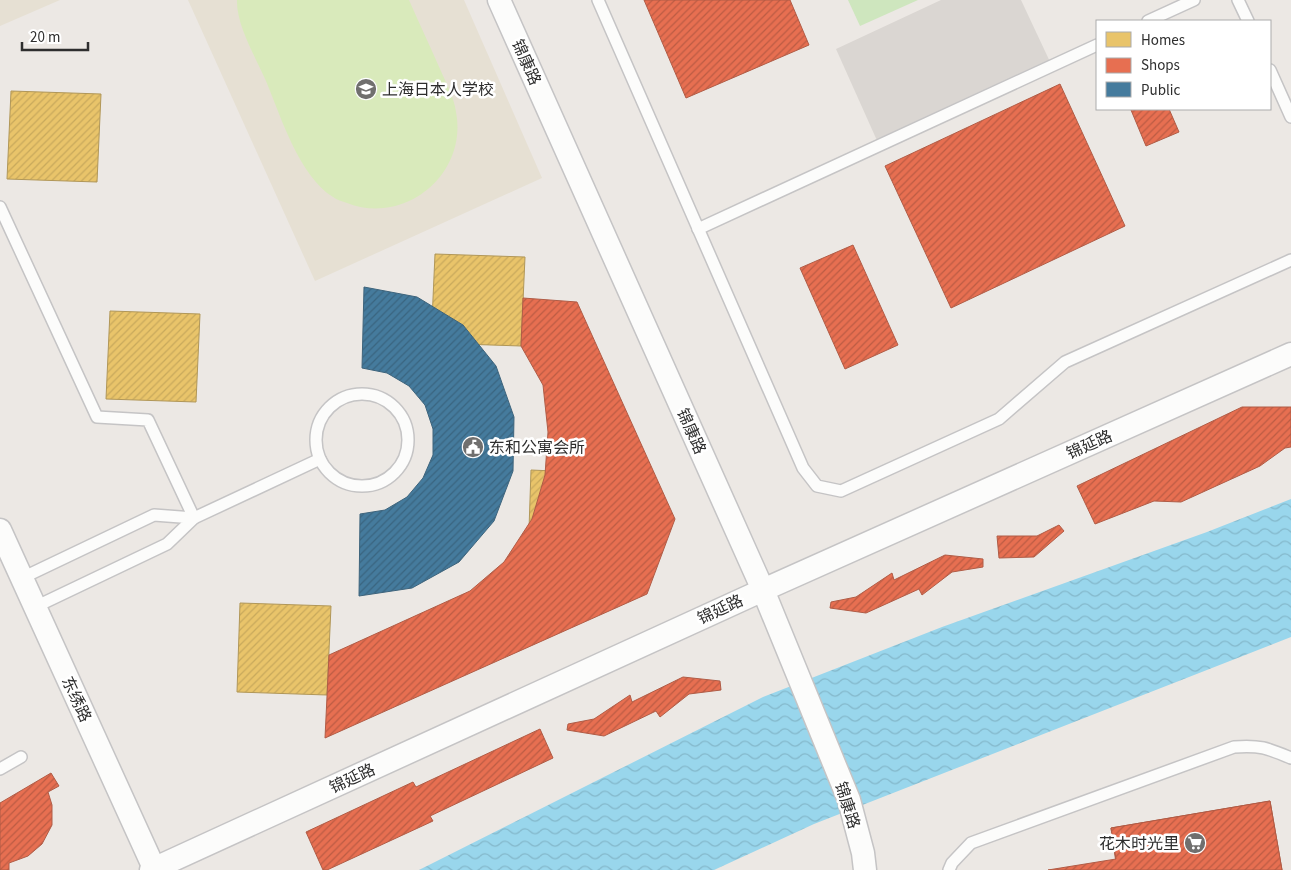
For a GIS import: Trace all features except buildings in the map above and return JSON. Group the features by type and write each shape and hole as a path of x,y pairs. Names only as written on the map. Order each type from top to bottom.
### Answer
{"street":[{"name":"锦康路","path":"499,0 763,590 849,800 866,870"},
{"name":"锦延路","path":"153,869 763,590 1291,354"},
{"name":"东绣路","path":"0,530 153,869"}],"lane":[{"path":"598,0 803,468 817,486 841,491 999,419 1065,362 1291,260"},
{"path":"1150,20 1194,0"},
{"path":"1238,0 1248,20"},
{"path":"698,229 1096,45"},
{"path":"1271,72 1291,117"},
{"path":"0,207 97,418 148,420 194,518"},
{"path":"356,394 372,395 386,400 398,410 406,424 409,440 406,455 399,469 387,480 373,485 358,487 344,483 331,475 320,459 317,450 316,434 321,420 329,408 341,399 356,394"},
{"path":"35,607 167,544 194,518 320,459"},
{"path":"22,578 154,516 194,518"},
{"path":"949,870 952,863 971,843 1234,747 1254,746 1291,758"},
{"path":"0,769 21,757"}],"shaded area":[{"path":"0,0 60,0 0,26"},
{"name":"上海日本人学校","path":"188,0 464,0 542,178 315,281"},
{"path":"941,0 1021,0 1052,66 879,145 836,49"}],"green space":[{"path":"237,0 409,0 450,90 455,106 457,135 452,156 442,174 428,189 410,201 390,207 369,208 347,203 335,198 321,187 310,175 292,145 243,31"},
{"path":"848,0 918,0 860,26"}],"water":[{"path":"1291,499 1291,637 814,824 714,870 419,870 763,697 942,627 1207,532"}],"place":[{"name":"上海日本人学校","path":"366,89"},
{"name":"东和公寓会所","path":"473,447"},
{"name":"花木时光里","path":"1195,843"}]}
